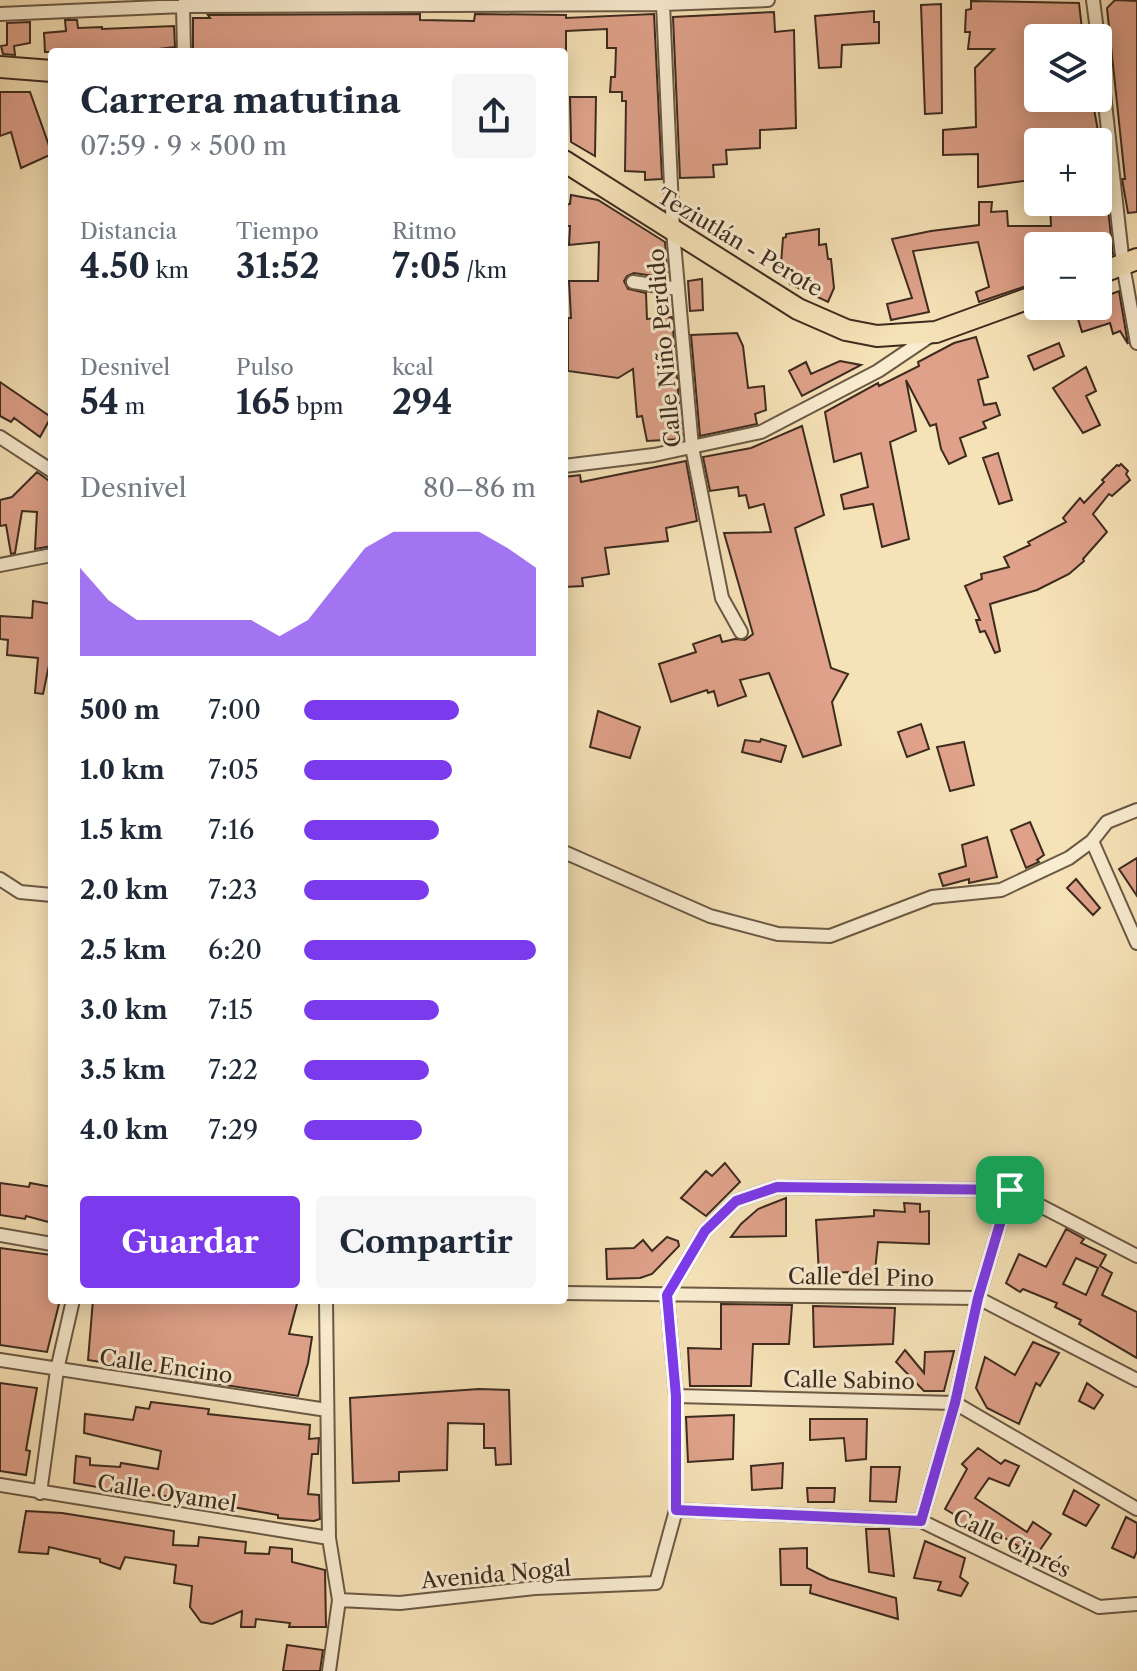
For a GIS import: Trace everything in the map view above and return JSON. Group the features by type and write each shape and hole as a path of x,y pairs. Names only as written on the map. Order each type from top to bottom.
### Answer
{"main road":[{"path":"0,67 48,71"},
{"name":"Teziutlán - Perote","path":"568,164 798,309 846,330 877,336 936,332 1024,300"}],"street":[{"path":"0,14 184,3 663,4 768,0"},
{"path":"1093,0 1096,24"},
{"path":"184,3 184,48"},
{"name":"Calle Niño Perdido","path":"663,4 673,231 692,447 712,560 722,598 741,632"},
{"path":"1108,112 1130,262 1137,343"},
{"path":"633,282 678,289"},
{"path":"568,466 654,455 761,432 878,371 936,332"},
{"path":"0,437 48,468"},
{"path":"0,565 48,556"},
{"path":"568,854 710,916 778,934 830,936 932,897 1001,890 1069,858 1092,841 1107,822 1137,810"},
{"path":"1092,841 1131,909 1137,943"},
{"path":"0,879 20,892 48,895"},
{"path":"676,1510 676,1396 667,1295 705,1231 736,1201 777,1187 1010,1190 1137,1256"},
{"path":"921,1521 955,1403 978,1298 1010,1190"},
{"path":"0,1235 48,1243"},
{"name":"Calle del Pino","path":"568,1293 978,1298 1137,1380"},
{"path":"40,1493 57,1370 72,1304"},
{"path":"326,1304 329,1538 339,1600 329,1671"},
{"name":"Calle Encino","path":"0,1360 327,1410"},
{"name":"Calle Sabino","path":"676,1396 955,1403 1137,1509"},
{"name":"Calle Oyamel","path":"0,1485 329,1538"},
{"name":"Calle Ciprés","path":"676,1510 921,1521 1099,1607 1137,1604"},
{"name":"Avenida Nogal","path":"339,1600 400,1603 535,1588 656,1583 676,1510"}],"building":[{"path":"1115,0 1137,1 1137,212 1128,213 1122,179 1125,179 1112,56 1112,24 1109,24 1107,8"},
{"path":"971,1 1079,3 1081,24 1024,24 1024,112 1095,112 1097,128 1024,128 1024,181 978,187 978,154 943,155 943,130 976,127 975,68 994,49 968,49 970,32 965,32 966,10 971,9"},
{"path":"941,4 942,113 925,114 921,5"},
{"path":"874,11 874,22 879,22 879,43 842,45 841,67 819,68 815,16"},
{"path":"774,12 775,32 794,30 796,128 760,130 760,148 726,150 727,164 713,165 714,177 680,178 673,17"},
{"path":"420,14 420,20 474,21 475,14 566,15 566,18 654,14 662,179 645,180 645,172 625,171 626,101 622,101 622,92 610,92 611,77 615,77 616,48 607,48 607,29 566,31 566,48 193,48 193,18 210,18 208,15"},
{"path":"65,20 77,20 78,28 174,26 175,47 48,48 45,52 44,33 66,31"},
{"path":"30,22 30,43 14,46 15,55 3,54 1,46 7,45 7,23"},
{"path":"0,92 30,92 48,143 48,156 21,168 11,132 0,136"},
{"path":"570,97 596,97 595,156 571,142"},
{"path":"571,195 598,200 665,242 668,278 634,273 624,281 628,289 646,293 647,319 672,317 682,439 647,441 642,416 637,417 633,369 618,378 568,371 568,318 571,318 569,281 598,281 599,242 569,245"},
{"path":"979,202 992,202 991,212 1007,211 1008,226 1051,226 1051,216 1109,216 1111,232 1024,232 1024,287 979,302 976,292 989,287 978,242 913,251 929,312 891,320 887,304 912,298 892,239 979,225"},
{"path":"819,229 819,245 826,244 828,259 831,259 834,288 828,302 790,284 793,277 780,277 783,238 786,234"},
{"path":"702,279 703,310 690,311 688,281"},
{"path":"1119,291 1128,344 1120,331 1113,334 1110,323 1082,332 1078,320 1112,320 1112,294"},
{"path":"737,333 743,346 748,388 764,386 766,410 755,414 757,424 700,436 691,335"},
{"path":"976,337 988,377 978,380 984,405 996,403 1000,415 983,422 986,428 960,438 966,456 949,464 941,449 936,424 930,426 906,380 916,431 890,442 909,539 882,547 873,504 844,509 841,495 868,487 861,453 834,462 825,412 878,383 879,386 919,366 918,362 954,343"},
{"path":"1059,343 1064,356 1034,370 1028,356"},
{"path":"840,361 861,365 802,396 789,371 806,362 811,374"},
{"path":"1086,367 1096,391 1086,396 1100,425 1083,433 1053,388"},
{"path":"0,382 48,415 48,422 40,437 14,418 11,422 0,416"},
{"path":"802,426 824,515 795,528 831,668 848,674 832,702 841,745 803,757 769,673 740,680 746,696 718,706 714,691 708,693 707,690 671,702 659,664 696,652 693,644 720,635 722,642 745,640 753,634 724,533 771,532 764,504 749,508 746,495 739,496 738,487 710,491 703,457 751,448"},
{"path":"998,453 1012,500 999,504 983,458"},
{"path":"686,461 697,521 666,528 668,541 605,548 609,574 582,578 583,586 568,587 568,476 580,475 581,482"},
{"path":"1121,464 1128,471 1126,474 1130,480 1112,496 1109,494 1093,514 1107,532 1084,561 1069,574 1037,590 990,604 1000,651 995,653 985,631 980,632 976,620 980,620 965,586 982,579 981,574 1009,567 1004,557 1066,522 1063,518 1080,498 1084,503 1104,482 1102,480"},
{"path":"37,472 48,480 48,547 35,549 37,512 22,511 15,553 11,554 6,525 0,526 0,500 12,497"},
{"path":"33,601 48,603 48,670 43,694 35,693 38,658 7,655 8,640 0,639 0,616 32,618"},
{"path":"598,711 640,727 630,758 590,747"},
{"path":"921,724 929,749 907,757 898,732"},
{"path":"761,739 786,746 781,762 742,752 745,740 760,742"},
{"path":"964,742 974,785 950,791 937,747"},
{"path":"1030,822 1044,855 1037,860 1039,862 1026,868 1011,830"},
{"path":"987,837 997,877 969,883 969,879 943,886 939,874 966,866 962,845"},
{"path":"1137,858 1137,896 1119,869"},
{"path":"1076,879 1100,908 1093,915 1067,888"},
{"path":"725,1163 740,1182 706,1216 681,1198 706,1171 712,1176"},
{"path":"0,1183 48,1186 48,1222 26,1216 25,1219 0,1215"},
{"path":"786,1198 786,1236 731,1237 758,1209"},
{"path":"904,1203 920,1204 920,1212 929,1211 929,1244 878,1242 874,1280 848,1281 848,1272 819,1274 816,1220 874,1216 874,1210 905,1212"},
{"path":"1066,1229 1084,1239 1081,1243 1106,1255 1100,1266 1112,1273 1102,1295 1137,1312 1137,1358 1079,1324 1081,1320 1055,1307 1057,1303 1023,1289 1020,1292 1006,1283 1019,1254 1046,1267","holes":["1076,1258 1098,1268 1086,1295 1063,1284"]},
{"path":"667,1237 678,1241 679,1246 652,1274 640,1278 607,1279 606,1249 634,1248 643,1240 652,1251"},
{"path":"0,1248 48,1254 48,1304 59,1304 47,1352 0,1345"},
{"path":"93,1304 297,1304 289,1334 312,1337 298,1396 88,1360"},
{"path":"721,1304 792,1305 789,1344 753,1344 751,1386 690,1386 688,1348 721,1349"},
{"path":"813,1306 895,1308 893,1344 814,1347"},
{"path":"1033,1342 1059,1353 1040,1386 1036,1383 1019,1424 987,1408 976,1388 985,1357 1015,1375"},
{"path":"905,1350 924,1373 925,1352 954,1351 944,1391 924,1391 896,1362"},
{"path":"0,1383 37,1388 26,1450 30,1451 26,1475 0,1471"},
{"path":"1087,1383 1103,1395 1094,1409 1079,1401"},
{"path":"479,1389 509,1390 511,1464 496,1465 495,1448 484,1448 484,1424 448,1423 447,1470 399,1472 399,1481 353,1483 350,1398"},
{"path":"151,1402 209,1409 208,1414 310,1425 309,1439 319,1438 318,1454 312,1454 308,1494 319,1495 320,1519 278,1518 278,1515 176,1497 74,1483 76,1456 90,1458 90,1465 120,1467 121,1463 158,1469 161,1451 84,1433 85,1414 133,1420 136,1407 149,1409"},
{"path":"734,1415 733,1459 688,1462 686,1417"},
{"path":"810,1419 867,1419 866,1459 846,1461 844,1438 810,1440"},
{"path":"978,1448 1001,1464 1005,1460 1019,1466 1009,1486 989,1478 975,1498 1027,1532 1033,1522 1051,1534 1033,1560 1015,1551 1018,1546 985,1526 978,1535 957,1523 960,1518 945,1509 967,1469 962,1464"},
{"path":"783,1463 782,1488 752,1490 751,1466"},
{"path":"871,1467 900,1467 896,1502 870,1501"},
{"path":"807,1488 835,1488 834,1502 808,1502"},
{"path":"1074,1490 1099,1505 1086,1526 1063,1514"},
{"path":"26,1511 62,1513 174,1531 173,1545 198,1546 199,1537 246,1542 245,1553 269,1554 270,1547 292,1549 292,1562 325,1570 326,1627 289,1627 290,1623 256,1619 255,1627 241,1627 242,1611 212,1624 201,1622 190,1607 192,1586 174,1583 176,1565 125,1557 120,1569 100,1562 100,1559 49,1547 48,1554 19,1552"},
{"path":"1126,1517 1137,1523 1134,1558 1112,1548"},
{"path":"866,1529 889,1529 894,1576 869,1572"},
{"path":"925,1541 965,1558 960,1577 968,1583 961,1596 938,1590 941,1582 914,1578"},
{"path":"807,1548 807,1568 829,1579 896,1598 898,1619 810,1593 811,1585 781,1585 780,1549"},
{"path":"287,1645 323,1650 320,1671 283,1671"}],"route":[{"path":"777,1187 1010,1190 978,1298 955,1403 921,1521 676,1510 676,1396 667,1295 705,1231 736,1201 777,1187"}]}
